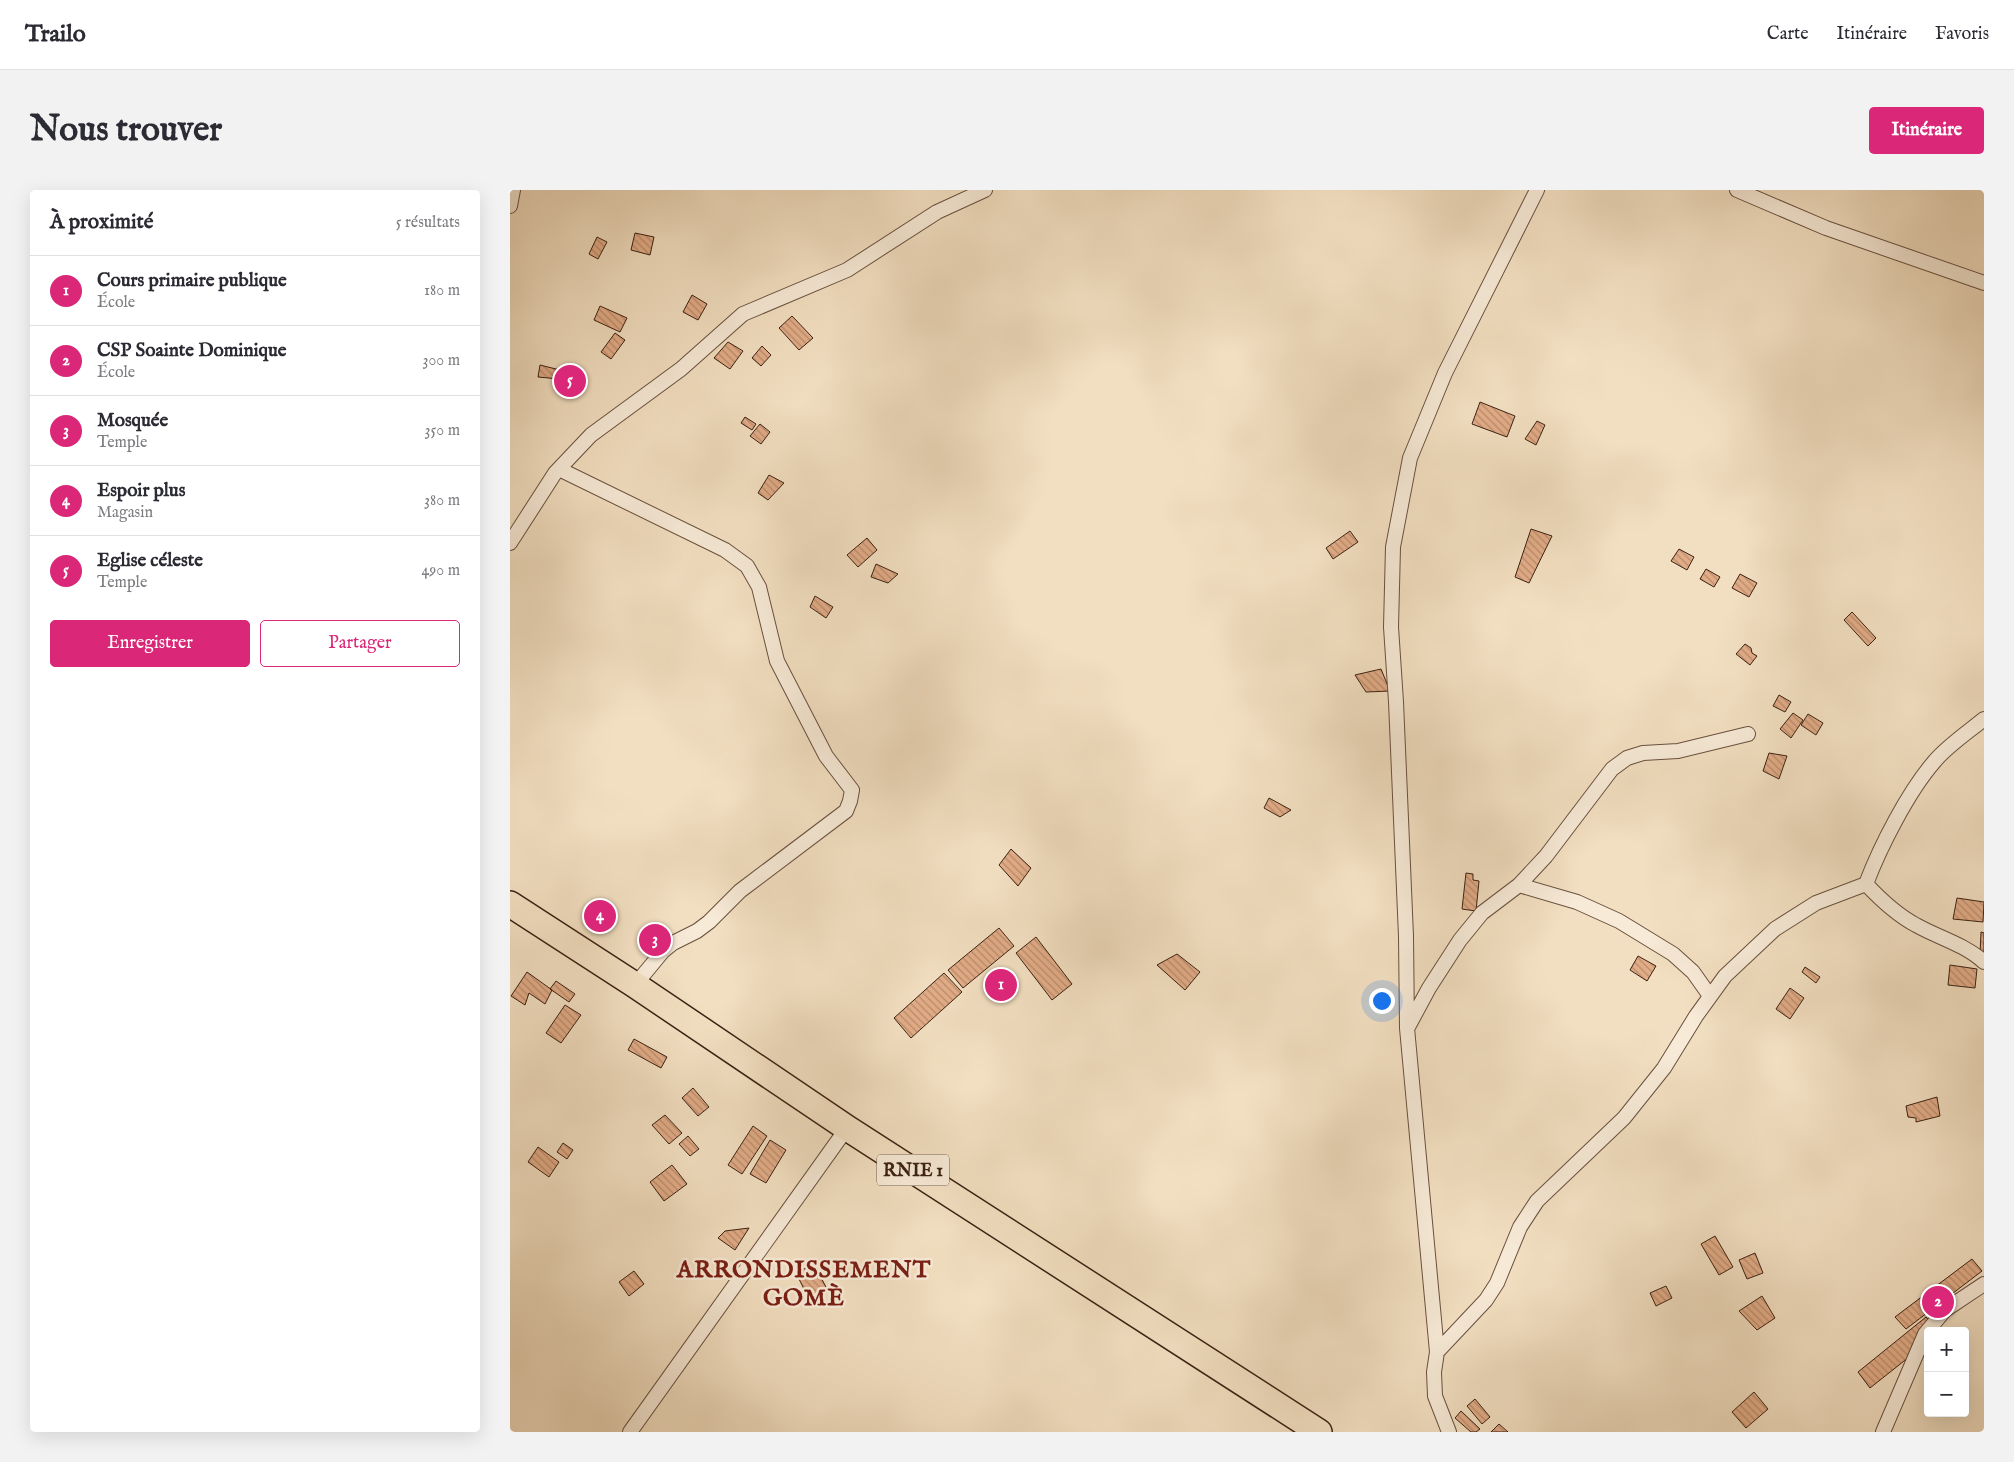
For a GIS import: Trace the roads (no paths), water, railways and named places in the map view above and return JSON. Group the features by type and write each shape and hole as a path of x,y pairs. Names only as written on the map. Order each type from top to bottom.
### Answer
{"highway":[{"name":"RNIE 1","path":"510,904 635,985 847,1128 1319,1432"}],"street":[{"path":"510,206 513,190"},
{"path":"510,543 559,468 591,435 681,369 743,314 847,270 937,212 985,190"},
{"path":"1449,1432 1435,1396 1434,1372 1437,1352 1407,1028 1398,741 1391,628 1393,548 1410,458 1438,390 1538,190"},
{"path":"1738,190 1834,231 1984,284"},
{"path":"559,468 725,550 747,566 759,587 778,661 826,756 852,790 846,811 740,891 698,931 673,943 663,951 635,985"},
{"path":"1437,1352 1486,1300 1497,1283 1520,1227 1537,1201 1624,1118 1664,1068 1696,1016 1725,976 1775,929 1816,903 1866,884 1873,864 1911,795 1934,761 1984,720"},
{"path":"1407,1028 1429,988 1460,940 1482,913 1519,885 1546,856 1612,769 1627,758 1643,753 1678,750 1748,734"},
{"path":"1866,884 1888,906 1916,925 1960,945 1984,962"},
{"path":"1519,885 1576,902 1619,921 1673,954 1693,972 1710,996"},
{"path":"630,1432 847,1128"},
{"path":"1883,1432 1925,1334 1945,1310 1984,1284"}],"place":[{"name":"Eglise céleste","path":"570,381"},
{"name":"Espoir plus","path":"600,916"},
{"name":"Mosquée","path":"655,940"},
{"name":"Cours primaire publique","path":"1001,985"},
{"name":"CSP Soainte Dominique","path":"1938,1302"}],"district":[{"name":"ARRONDISSEMENT GOMÈ","path":"804,1283"}]}
